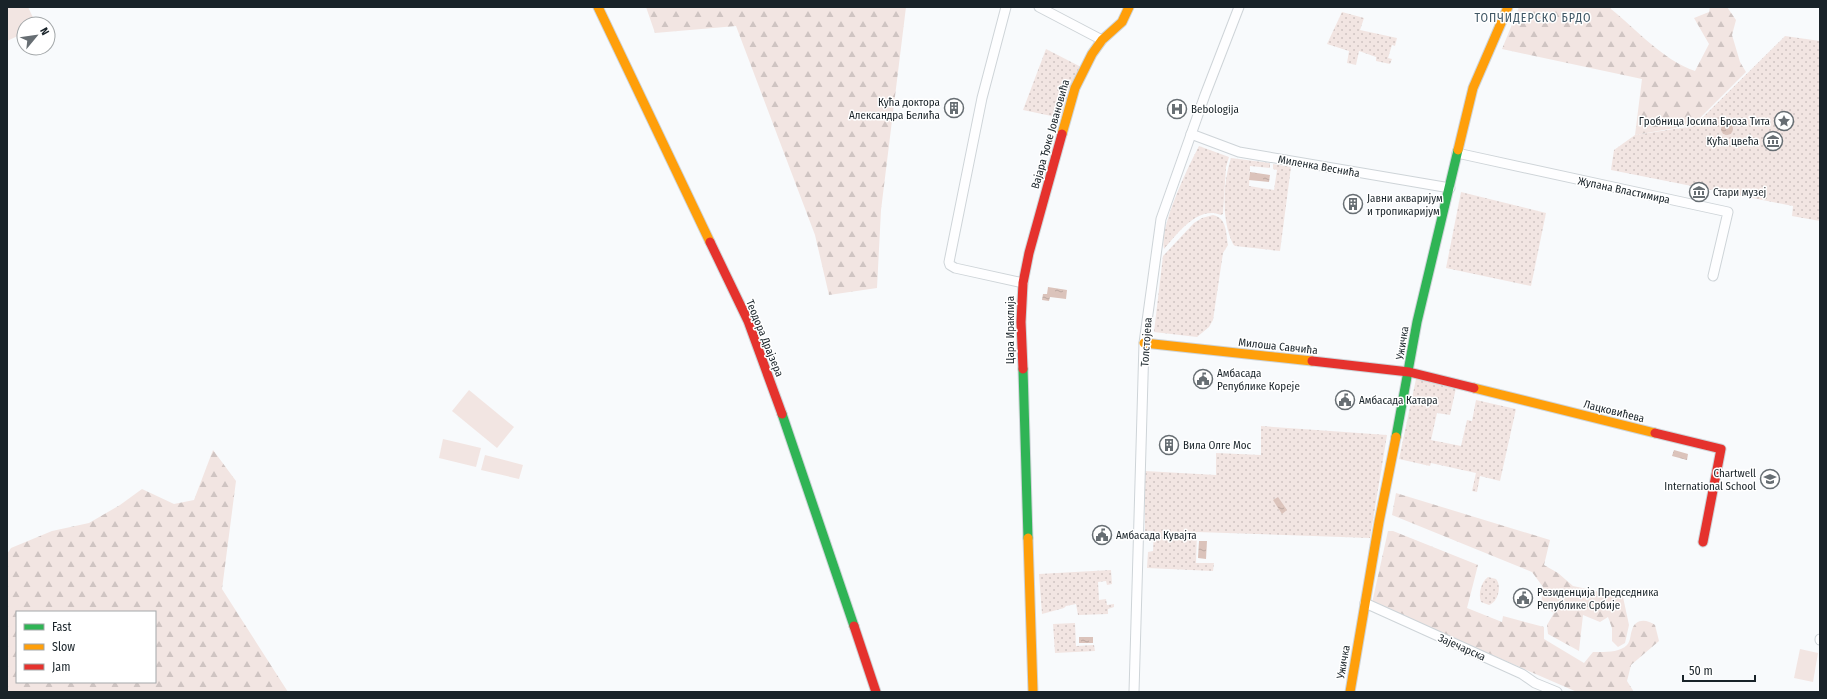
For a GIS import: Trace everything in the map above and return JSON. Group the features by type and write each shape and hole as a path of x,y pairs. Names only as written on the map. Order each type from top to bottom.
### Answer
{"street":[{"name":"Теодора Драјзера","path":"598,7 748,321 775,394 876,692"},
{"name":"Цара Ираклија","path":"1006,7 982,98 949,262 950,265 955,268 1023,283 1021,322 1024,458 1033,692"},
{"path":"1039,7 1102,40"},
{"name":"Вајара Ђоке Јовановића","path":"1023,283 1031,247 1075,88 1083,68 1102,40 1122,22 1129,7"},
{"name":"Толстојева","path":"1134,692 1144,344 1161,219 1239,7"},
{"name":"Ужичка","path":"1350,692 1365,603 1410,372 1417,322 1473,88 1508,7"},
{"name":"Миленка Веснића","path":"1191,134 1239,152 1450,188"},
{"name":"Жупана Властимира","path":"1457,153 1728,212 1713,276"},
{"name":"Милоша Савчића","path":"1144,344 1410,372"},
{"name":"Лацковићева","path":"1410,372 1721,449 1703,542"},
{"name":"Зајечарска","path":"1365,603 1522,674 1535,683 1557,692"}],"green space":[{"path":"7,7 28,7 32,16 16,16 16,37 7,41"},
{"path":"646,7 906,7 881,210 877,288 829,295 815,235 736,26 655,33"},
{"path":"1519,7 1611,7 1611,9 1661,52 1672,60 1695,71 1709,44 1694,18 1709,12 1710,7 1727,7 1736,20 1732,35 1740,62 1746,72 1693,125 1635,135 1642,79 1502,49"},
{"path":"1342,12 1364,18 1360,30 1397,38 1395,46 1392,45 1388,58 1392,59 1390,64 1376,61 1376,57 1359,51 1356,65 1347,63 1349,51 1327,44"},
{"path":"1785,36 1820,41 1820,221 1792,216 1793,206 1611,170 1614,150 1635,135 1694,126"},
{"path":"1046,49 1081,67 1061,118 1023,110"},
{"path":"1199,146 1229,157 1226,167 1223,214 1212,213 1196,217 1182,229 1164,249 1164,239 1170,212 1188,168"},
{"path":"1231,158 1270,163 1270,168 1250,166 1249,186 1274,190 1277,170 1273,169 1273,164 1291,167 1280,251 1235,246 1233,244 1226,224 1224,201 1226,178"},
{"path":"1461,192 1546,213 1531,286 1446,268"},
{"path":"1213,215 1221,219 1225,227 1228,245 1223,253 1213,320 1209,327 1197,337 1154,332 1163,256 1194,223 1202,218"},
{"path":"1416,379 1456,388 1450,415 1437,413 1431,440 1461,446 1467,420 1472,421 1476,400 1516,409 1500,481 1480,476 1477,492 1472,491 1476,473 1431,463 1430,466 1399,459"},
{"path":"469,390 514,427 497,448 452,411"},
{"path":"1261,426 1387,435 1370,538 1197,532 1196,563 1214,563 1213,571 1147,568 1148,552 1153,551 1154,531 1145,531 1145,471 1216,475 1216,453 1261,455"},
{"path":"443,439 481,448 476,467 439,458"},
{"path":"213,450 236,481 222,589 288,692 7,692 7,554 11,548 52,531 89,523 120,505 142,489 174,504 194,500"},
{"path":"485,455 523,465 519,479 481,470"},
{"path":"1396,493 1550,540 1544,565 1558,573 1573,586 1623,597 1629,625 1625,643 1618,647 1612,641 1612,628 1608,617 1600,622 1583,615 1579,651 1548,634 1547,625 1554,613 1541,604 1543,587 1532,572 1392,515"},
{"path":"1388,531 1393,531 1478,565 1467,608 1502,622 1503,616 1544,627 1544,639 1584,663 1593,652 1611,652 1624,648 1629,641 1631,632 1636,623 1645,621 1652,623 1655,625 1659,641 1631,665 1627,681 1634,692 1577,692 1372,603"},
{"path":"1111,570 1112,584 1107,585 1106,581 1098,582 1099,600 1106,599 1107,605 1114,604 1114,607 1108,609 1108,614 1078,615 1076,604 1042,614 1039,574"},
{"path":"1488,577 1496,579 1499,586 1495,601 1489,605 1481,602 1480,595 1482,585"},
{"path":"1075,623 1076,646 1094,645 1095,651 1055,653 1053,624"},
{"path":"1800,649 1818,653 1813,682 1794,678"}],"water":[{"path":"1727,123 1731,125 1733,129 1731,133 1727,135 1723,133 1721,129 1723,125"},
{"path":"1250,172 1270,175 1269,182 1249,180"},
{"path":"1048,287 1067,290 1066,299 1050,297 1049,301 1042,300 1043,294 1047,294"},
{"path":"1674,450 1688,454 1687,460 1672,456"},
{"path":"1278,497 1287,510 1282,514 1273,500"},
{"path":"1199,541 1207,541 1206,559 1198,558"},
{"path":"1079,637 1093,637 1093,643 1079,643"}],"traffic: fast":[{"path":"1396,437 1417,322 1458,150"},
{"path":"1023,369 1028,538"},
{"path":"782,414 854,626"}],"traffic: slow":[{"path":"598,7 710,242"},
{"path":"1062,134 1075,88 1092,54 1102,40 1122,22 1129,7"},
{"path":"1458,150 1473,88 1508,7"},
{"path":"1144,343 1312,361"},
{"path":"1474,388 1655,433"},
{"path":"1350,692 1379,522 1396,437"},
{"path":"1028,538 1033,692"}],"traffic: jam":[{"path":"1023,369 1021,322 1023,283 1029,253 1062,134"},
{"path":"710,242 748,321 782,414"},
{"path":"1312,361 1409,372 1474,388"},
{"path":"1655,433 1721,449 1703,542"},
{"path":"854,626 876,692"}],"place":[{"name":"Кућа доктора Александра Белића","path":"954,108"},
{"name":"Bebologija","path":"1177,109"},
{"name":"Гробница Јосипа Броза Тита","path":"1784,121"},
{"name":"Кућа цвећа","path":"1773,141"},
{"name":"Стари музеј","path":"1699,192"},
{"name":"Јавни акваријум и тропикаријум","path":"1353,204"},
{"name":"Амбасада Републике Кореје","path":"1203,379"},
{"name":"Амбасада Катара","path":"1345,400"},
{"name":"Вила Олге Мос","path":"1169,445"},
{"name":"Chartwell International School","path":"1770,479"},
{"name":"Амбасада Кувајта","path":"1102,535"},
{"name":"Резиденција Председника Републике Србије","path":"1523,598"}],"district":[{"name":"ТОПЧИДЕРСКО БРДО","path":"1533,18"}]}
